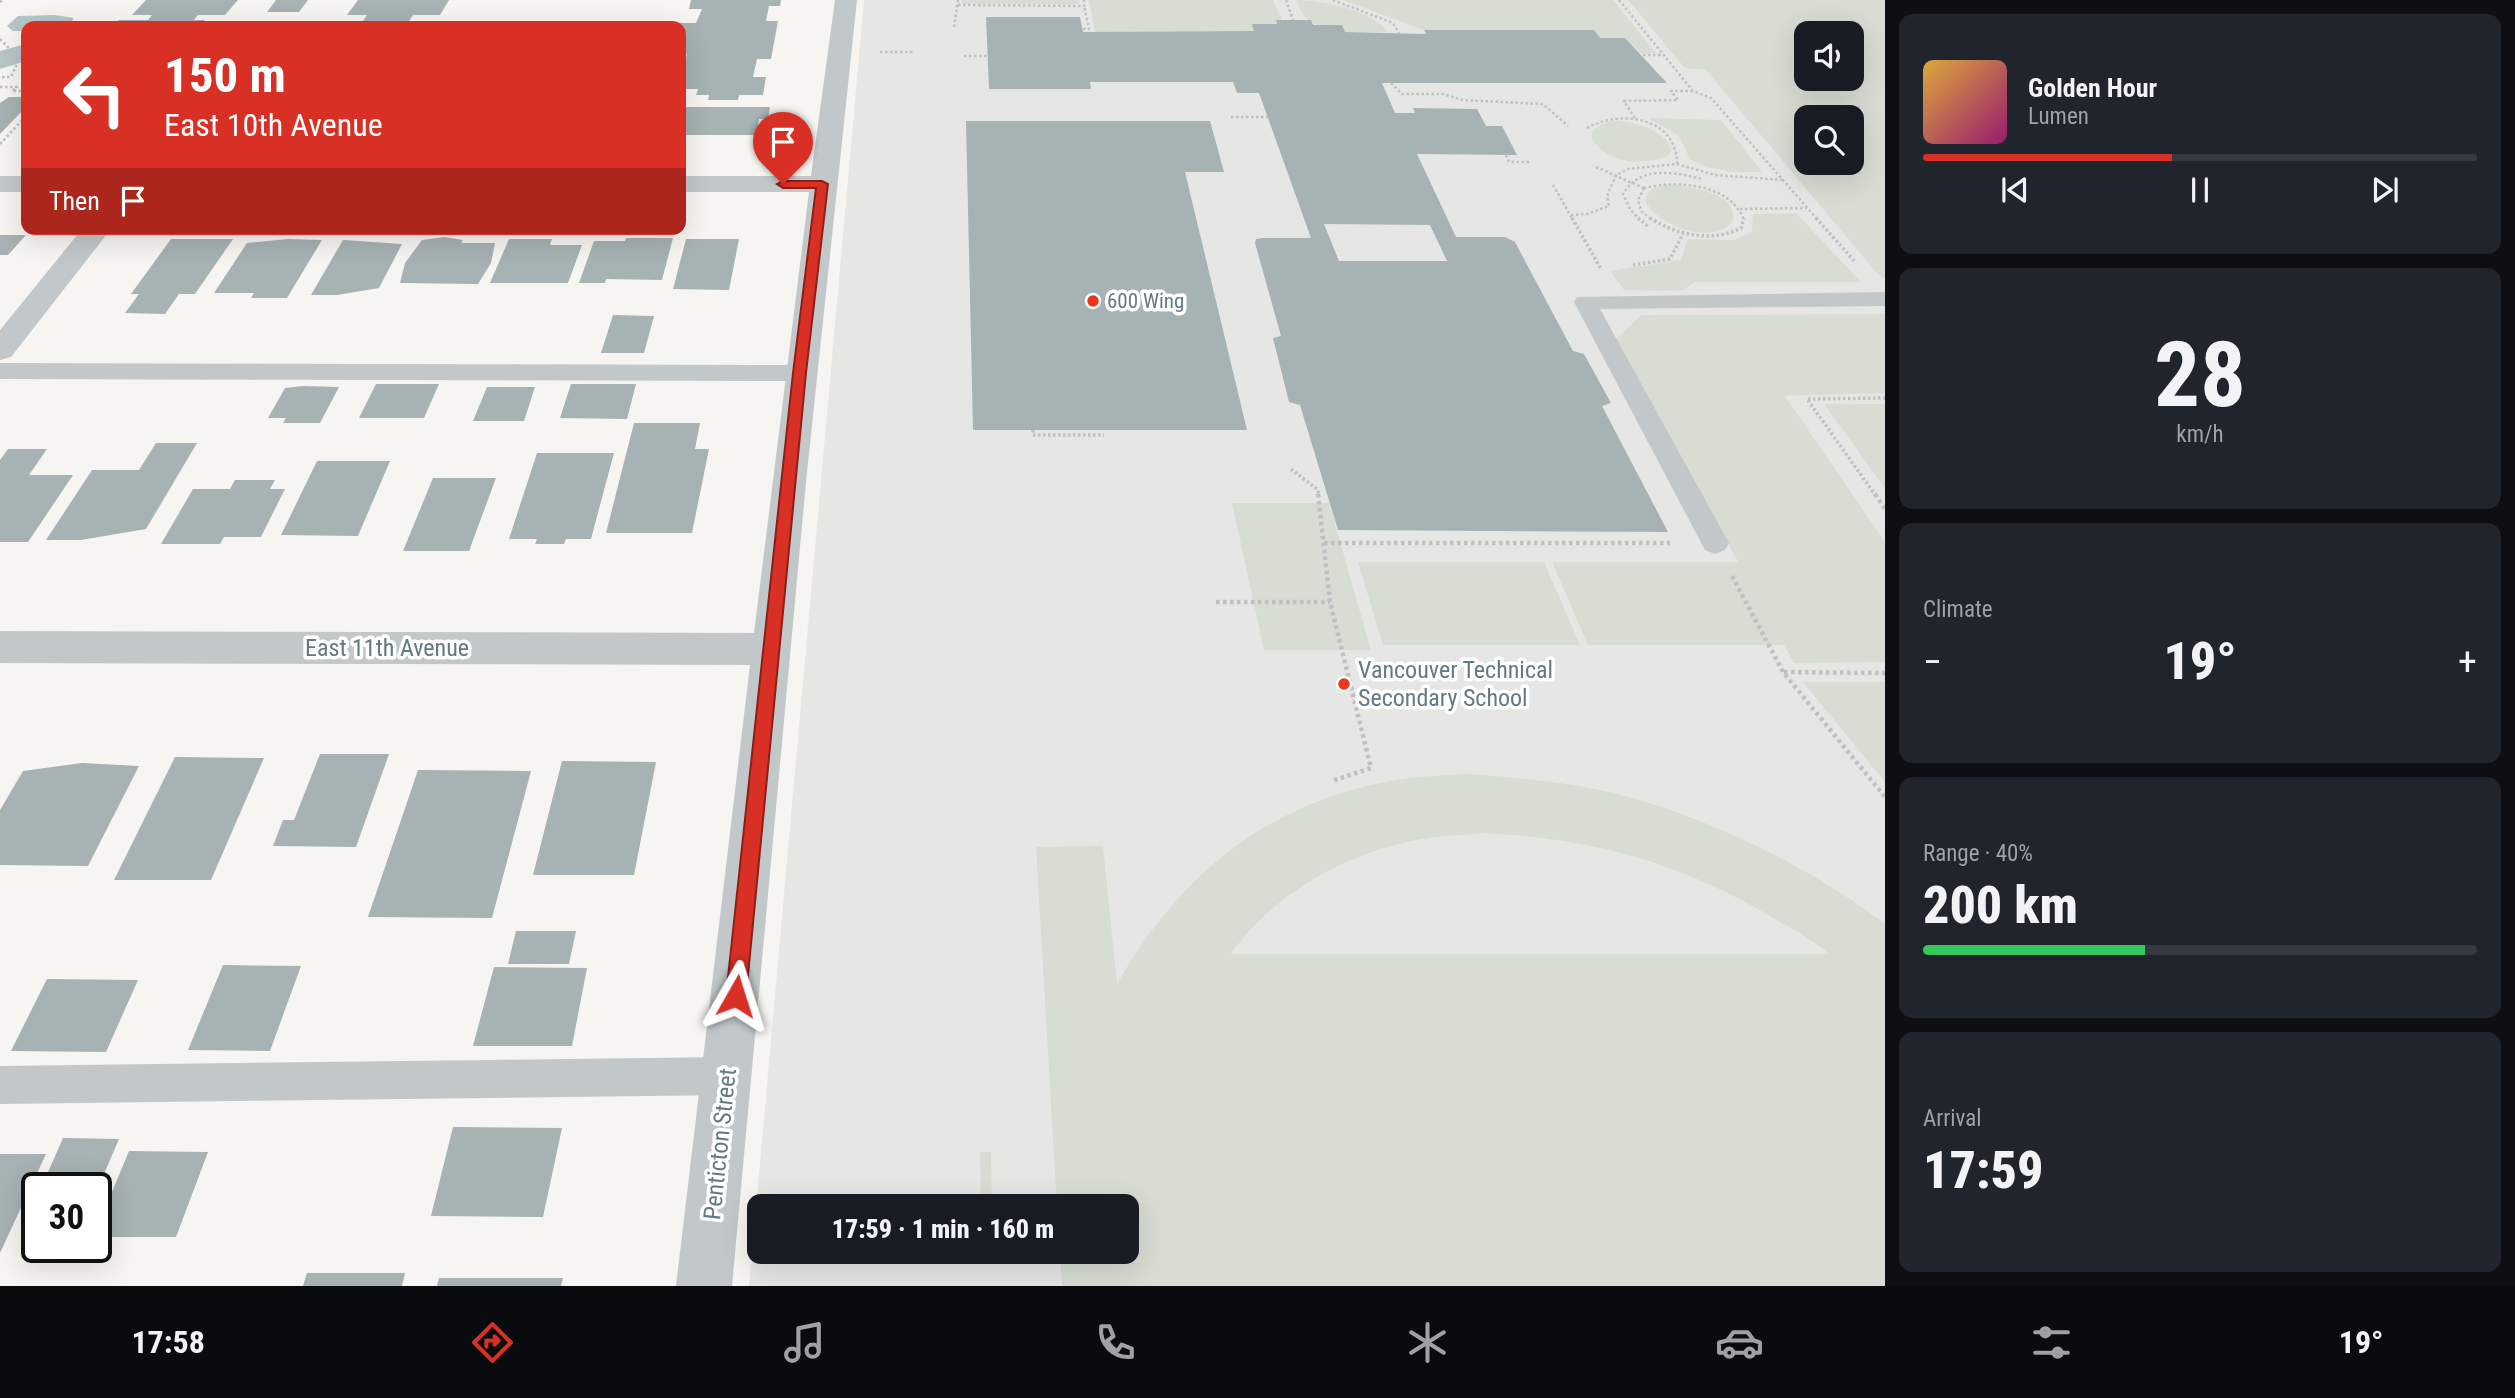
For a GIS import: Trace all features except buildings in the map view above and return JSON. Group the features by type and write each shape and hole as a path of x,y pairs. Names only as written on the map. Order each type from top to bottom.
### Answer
{"street":[{"name":"Penticton Street","path":"704,1286 773,649 799,373 846,0"},
{"path":"0,184 21,184"},
{"path":"686,184 822,184"},
{"path":"0,350 92,235"},
{"name":"East 11th Avenue","path":"0,646 773,649"}],"lane":[{"path":"1714,542 1585,302 1885,299"},
{"path":"0,371 799,373"},
{"path":"0,1085 727,1076"}],"path":[{"path":"954,27 958,0"},
{"path":"1083,29 1089,29 1084,0"},
{"path":"1286,0 1293,20"},
{"path":"1333,0 1393,23 1399,33"},
{"path":"1619,0 1693,91"},
{"path":"958,5 1084,6"},
{"path":"0,39 8,47 6,58 20,57 11,77 0,77"},
{"path":"872,52 915,52"},
{"path":"1643,55 1662,55"},
{"path":"964,56 987,56"},
{"path":"1391,83 1402,94 1443,94 1462,100 1526,101 1543,104 1567,126"},
{"path":"0,87 17,87 12,91 21,91"},
{"path":"1636,119 1624,101 1678,100 1671,91 1693,91 1711,98 1859,266"},
{"path":"1231,117 1268,117"},
{"path":"1587,128 1594,122 1612,118 1636,119 1661,129 1676,142 1679,154 1677,164"},
{"path":"0,144 21,121"},
{"path":"1506,155 1509,162 1531,162"},
{"path":"1571,215 1587,214 1609,206 1607,196 1616,175 1628,169 1677,164 1715,175 1784,180"},
{"path":"1596,167 1644,188"},
{"path":"1686,182 1687,167"},
{"path":"1649,227 1632,216 1626,204 1623,194 1630,181 1651,174 1672,173 1702,179"},
{"path":"1686,182 1717,192 1740,209 1744,220 1742,228 1718,238 1683,234 1666,227 1642,211 1639,194 1644,188 1655,183 1686,182"},
{"path":"1553,185 1620,302"},
{"path":"1740,209 1807,208"},
{"path":"1627,266 1670,259 1683,234"},
{"path":"1600,268 1608,267"},
{"path":"1885,398 1807,399 1885,509"},
{"path":"1033,430 1033,435 1104,435"},
{"path":"1290,469 1318,490 1330,603 1370,768 1332,781"},
{"path":"1324,542 1714,542 1783,672 1885,797"},
{"path":"1216,603 1330,603"},
{"path":"1783,672 1885,673"}],"shaded area":[{"name":"Vancouver Technical Secondary School","path":"864,0 1885,0 1885,1286 749,1286 751,1264 1139,1264 1139,1194 757,1194"},
{"path":"962,0 1078,0 1079,4 962,4"},
{"path":"1089,0 1273,0 1282,20 1276,20 1277,24 1252,24 1254,31 1095,32"},
{"path":"1296,0 1332,4 1359,12 1381,24 1388,32 1345,32 1342,25 1313,23 1304,16"},
{"path":"1343,0 1613,0 1656,53 1640,53 1625,38 1600,38 1594,30 1424,30"},
{"path":"1628,0 1885,0 1885,279 1794,175 1864,175 1864,105 1794,105 1794,174 1706,70 1685,68"},
{"path":"55,15 74,18 72,21 21,21 21,31 13,31 7,26 18,16"},
{"path":"21,45 21,63 0,69 0,51"},
{"path":"1648,118 1721,120 1762,172 1732,172 1707,167 1690,159 1679,136"},
{"path":"1614,121 1639,124 1655,131 1671,149 1668,156 1636,161 1614,157 1605,152 1591,136 1597,127"},
{"path":"1673,185 1691,187 1722,198 1733,212 1733,222 1712,232 1674,226 1653,212 1646,203 1648,194 1654,188"},
{"path":"1796,213 1861,282 1695,282 1682,291 1624,290 1610,271 1681,260 1688,239 1734,240 1752,232 1753,214"},
{"path":"1885,314 1885,393 1785,396 1885,542 1885,662 1794,663 1784,645 1588,645 1552,562 1738,562 1615,340 1641,315"},
{"path":"1824,404 1885,404 1885,489"},
{"path":"1232,503 1329,503 1371,650 1264,650"},
{"path":"1358,562 1544,562 1580,645 1383,645"},
{"path":"1803,682 1885,682 1885,782"},
{"path":"1468,774 1516,778 1579,786 1632,798 1709,825 1785,860 1885,924 1885,1286 1062,1286 1061,1264 1139,1264 1139,1194 1056,1194 1036,847 1103,846 1117,984 1143,943 1172,906 1203,873 1238,845 1275,821 1316,802 1361,788 1409,778","holes":["1484,833 1561,841 1632,856 1701,881 1801,934 1829,954 1231,954 1249,931 1294,892 1319,876 1373,851 1430,838"]},
{"path":"980,1152 991,1152 992,1194 981,1194"}],"place":[{"name":"600 Wing","path":"1093,301"},
{"name":"Vancouver Technical Secondary School","path":"1344,684"}],"route":[{"path":"736,996 799,373 822,184 783,184"}]}
